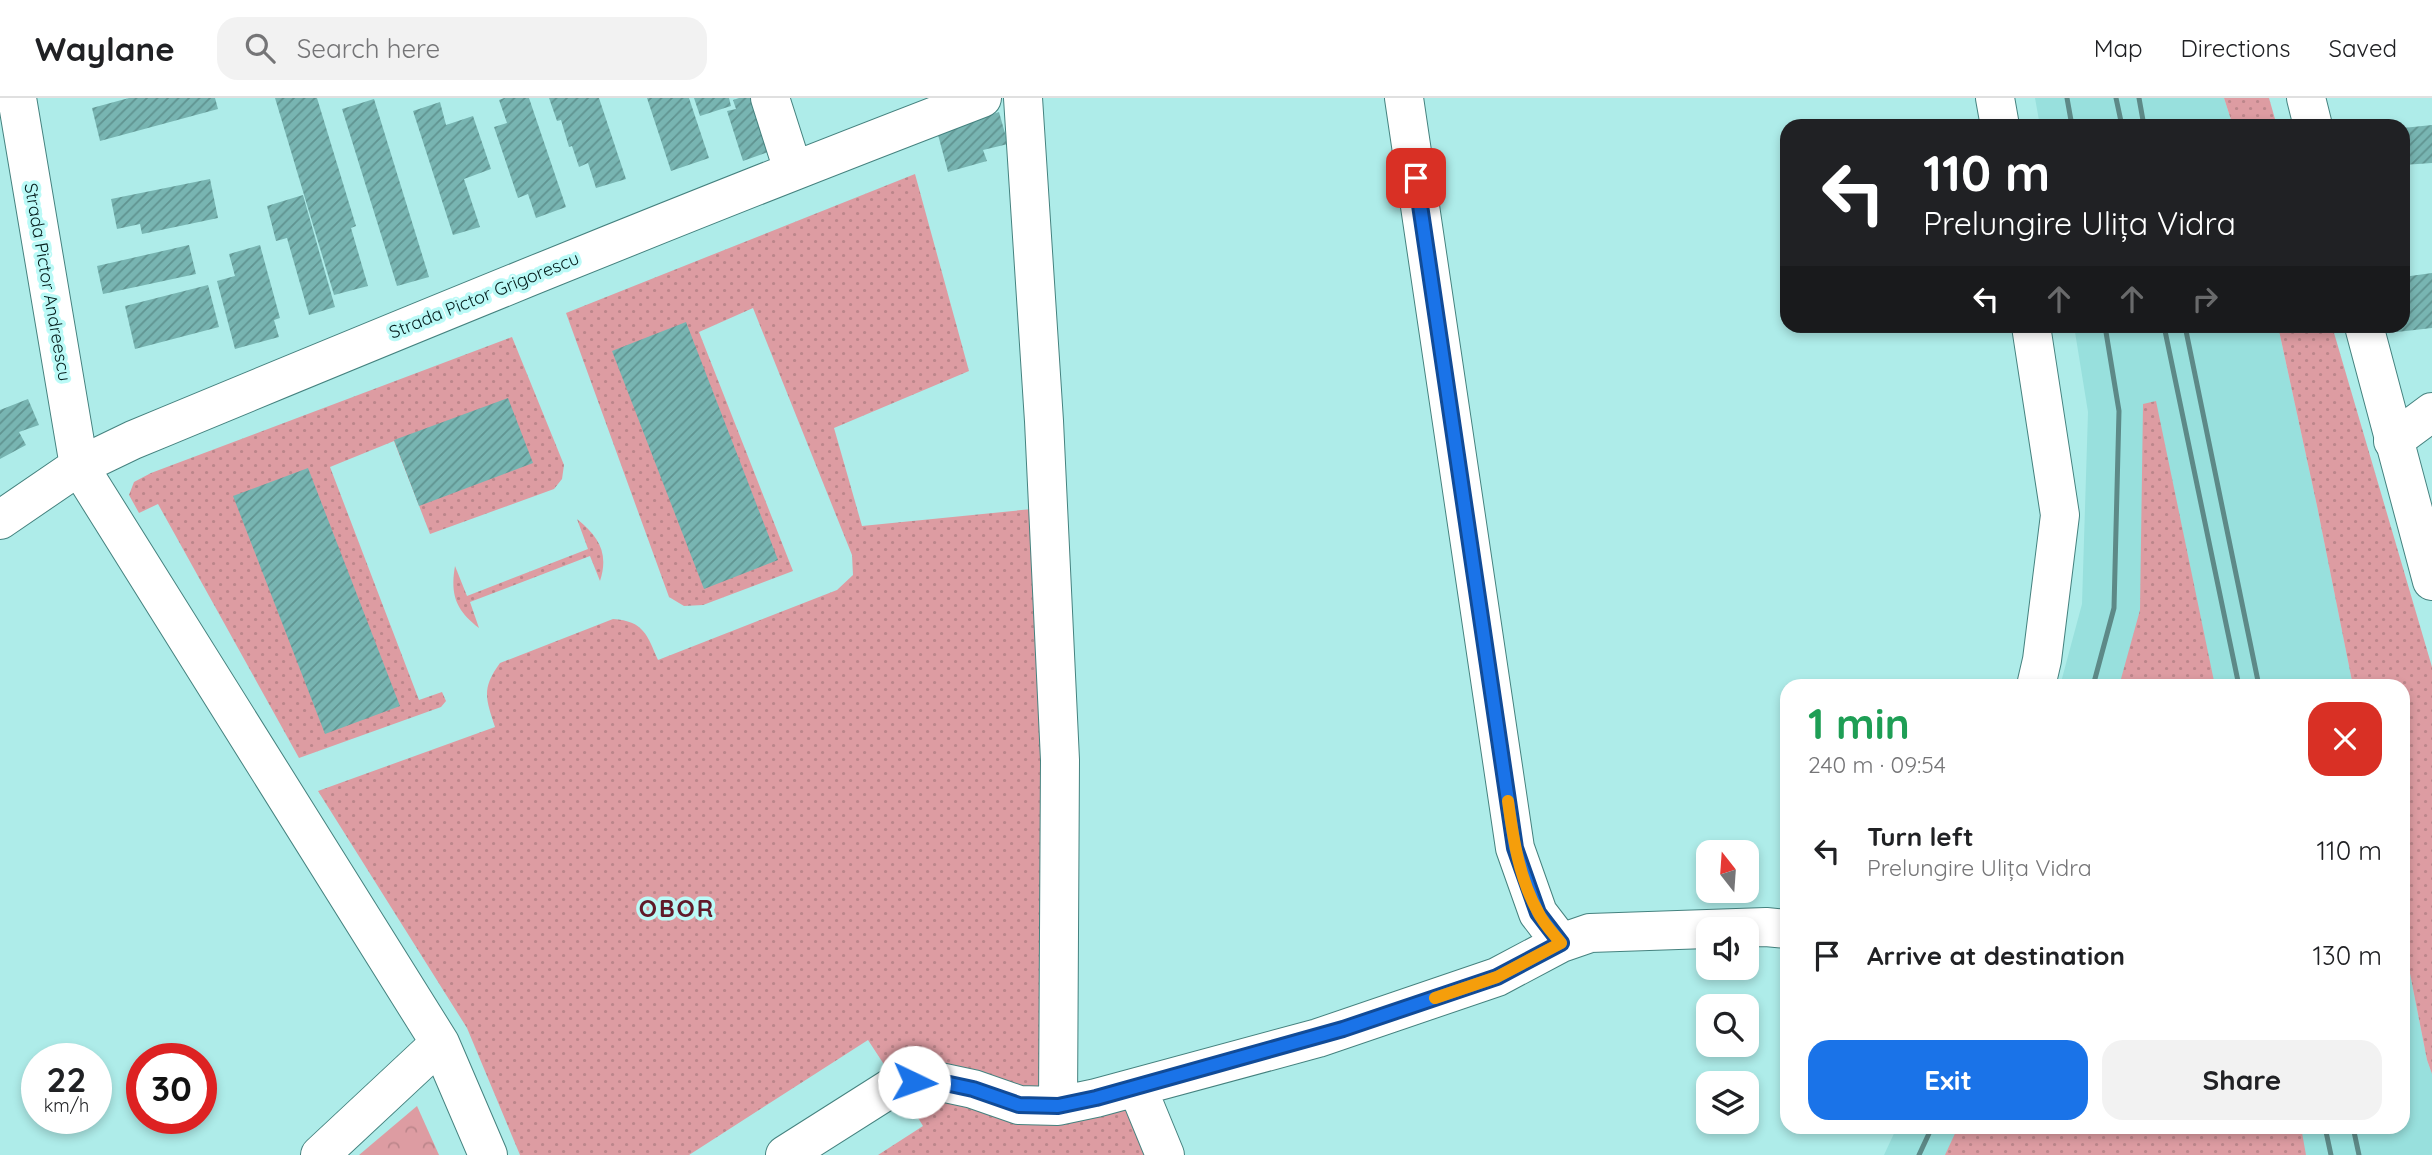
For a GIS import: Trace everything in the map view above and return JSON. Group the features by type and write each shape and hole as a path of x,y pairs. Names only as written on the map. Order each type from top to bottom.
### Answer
{"street":[{"name":"Strada Pictor Andreescu","path":"17,98 79,466"},
{"path":"770,98 793,170"},
{"name":"Strada Pictor Grigorescu","path":"0,520 79,466 172,424 793,170 982,98"},
{"path":"1023,98 1044,421 1060,760 1058,1106"},
{"path":"1404,98 1515,848 1538,913 1561,943"},
{"path":"1995,98 1999,119"},
{"path":"2306,98 2311,119"},
{"path":"2032,333 2060,515 2038,679"},
{"path":"2366,333 2393,441 2425,529 2432,581"},
{"path":"2393,441 2432,412"},
{"path":"79,466 440,1043 488,1155"},
{"path":"785,1155 897,1084 931,1080 973,1089 1019,1105 1058,1106 1318,1038 1497,977 1561,943 1590,933 1780,928"},
{"path":"320,1155 440,1043"},
{"path":"1137,1087 1165,1155"}],"shaded area":[{"path":"2035,98 2224,98 2231,119 2039,119"},
{"path":"2075,333 2280,333 2352,679 2062,679 2082,604 2088,412"},
{"path":"2410,974 2432,1074 2432,1155 1884,1155 1894,1134 2410,1134"}],"green space":[{"path":"2224,98 2269,98 2275,119 2231,119"},
{"path":"915,174 969,371 834,428 862,526 1032,509 1048,765 1043,1086 1019,1087 978,1070 917,1060 885,1066 868,1040 689,1155 520,1155 467,1028 318,791 495,727 487,694 490,680 500,663 613,619 638,626 647,637 658,660 837,590 853,575 852,555 753,308 699,332 793,571 703,605 684,606 669,597 566,313"},
{"path":"2280,333 2334,333 2432,667 2432,1074 2410,974 2410,679 2352,679"},
{"path":"512,337 564,465 562,479 554,489 430,534 394,441 330,467 419,700 442,692 446,701 441,707 299,758 158,504 139,513 129,495 134,482 151,473"},
{"path":"2156,401 2214,679 2121,679 2140,610 2143,404"},
{"path":"577,519 591,532 600,546 603,562 600,581 590,556 470,602 479,628 465,615 454,594 455,566 467,596 588,549"},
{"path":"923,1099 953,1103 1015,1123 1127,1109 1145,1155 878,1155 923,1126 909,1103"},
{"path":"417,1106 439,1155 359,1155"},
{"path":"1955,1134 2302,1134 2306,1155 1945,1155"}],"building":[{"path":"129,98 215,98 218,109 100,141 92,108"},
{"path":"275,98 317,98 356,226 351,228 368,286 334,295"},
{"path":"529,98 566,207 536,218 528,194 518,198 494,127 507,123 499,100"},
{"path":"549,98 599,98 626,179 596,188 588,163 579,167 572,146 569,147 561,120 557,121"},
{"path":"647,98 689,98 709,158 671,171"},
{"path":"694,98 729,98 731,106 700,116"},
{"path":"762,98 779,148 743,161 727,111 736,109 733,100"},
{"path":"374,99 429,277 397,286 342,109"},
{"path":"440,102 446,125 473,116 491,169 464,179 480,227 453,235 413,111"},
{"path":"999,112 1008,144 983,150 987,161 948,172 937,131"},
{"path":"2432,125 2432,163 2410,165 2410,127"},
{"path":"210,179 218,218 142,234 140,224 117,229 111,199"},
{"path":"303,195 335,307 309,315 287,238 276,241 267,206"},
{"path":"189,245 196,274 103,294 97,266"},
{"path":"260,245 280,318 274,320 279,337 235,349 217,281 235,276 229,254"},
{"path":"2432,273 2432,328 2410,331 2410,276"},
{"path":"208,285 219,327 135,349 125,306"},
{"path":"686,322 778,560 704,589 612,351"},
{"path":"508,398 533,463 419,506 394,440"},
{"path":"28,399 39,425 19,432 26,445 0,459 0,410"},
{"path":"308,468 400,706 325,734 233,496"}],"railway":[{"path":"2067,98 2071,119"},
{"path":"2116,98 2120,119"},
{"path":"2139,98 2143,119"},
{"path":"2095,679 2114,608 2119,411 2106,333"},
{"path":"2165,333 2238,679"},
{"path":"2186,333 2258,679"},
{"path":"1919,1155 1929,1134"},
{"path":"2326,1134 2331,1155"},
{"path":"2354,1134 2359,1155"}],"slow traffic":[{"path":"1435,998 1497,977 1561,943 1538,913 1525,882 1515,848 1508,801"}],"district":[{"name":"OBOR","path":"677,908"}],"route":[{"path":"914,1082 931,1080 973,1089 1019,1105 1058,1106 1096,1098 1318,1038 1497,977 1561,943 1538,913 1515,848 1416,178"}]}
